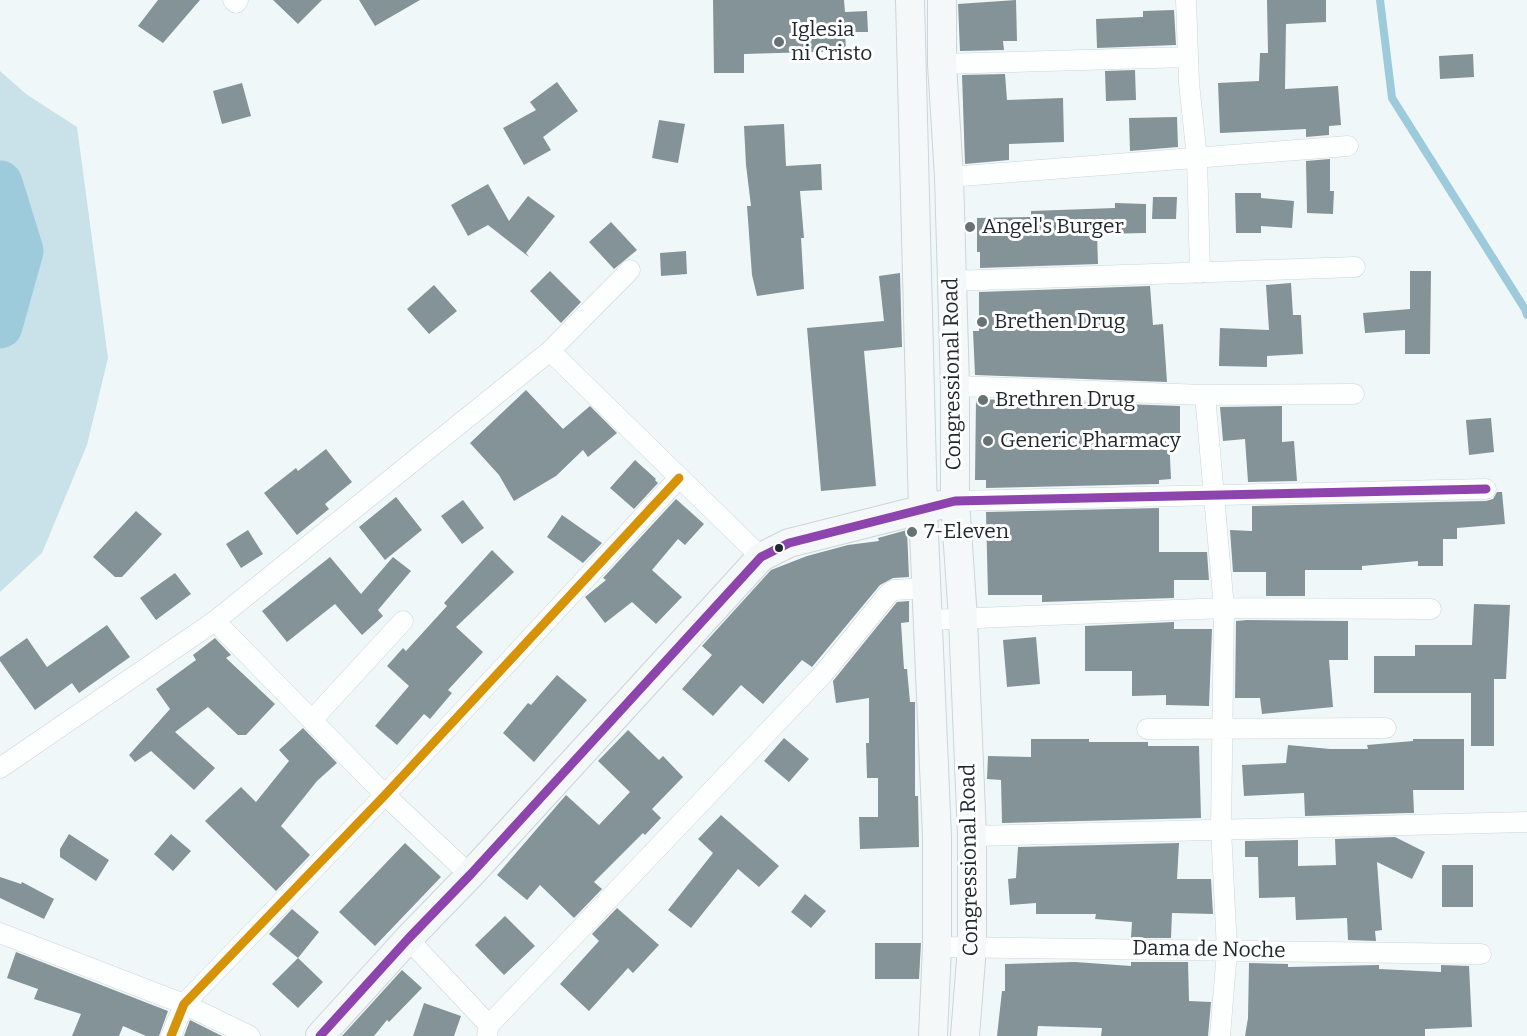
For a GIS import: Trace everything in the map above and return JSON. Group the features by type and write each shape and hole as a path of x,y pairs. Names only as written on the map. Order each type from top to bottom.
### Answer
{"main road":[{"name":"Congressional Road","path":"910,0 923,510 937,837 937,946 933,1036"},
{"name":"Congressional Road","path":"942,0 942,64 949,177 955,386 955,501 963,619 972,836 972,947 965,1036"},
{"path":"320,1036 761,557 789,543 955,501"}],"street":[{"path":"233,0 236,3 238,0"},
{"path":"1186,0 1187,57 1197,158 1200,273"},
{"path":"942,64 1187,57"},
{"path":"949,177 1348,147"},
{"path":"951,281 1355,267"},
{"path":"0,768 215,621 550,351 630,270"},
{"path":"550,351 761,557"},
{"path":"955,386 1205,395 1354,394"},
{"path":"1205,395 1224,608 1221,830 1227,951 1220,1036"},
{"path":"171,1036 184,1004 385,795 680,478"},
{"path":"955,501 1486,489"},
{"path":"408,939 488,1030 823,674 889,593 894,590 926,588"},
{"path":"928,620 1224,608 1431,609"},
{"path":"215,621 385,795 470,875"},
{"path":"312,720 403,621"},
{"path":"1147,729 1386,728"},
{"path":"972,836 1527,822"},
{"path":"0,933 184,1004 250,1036"},
{"name":"Dama de Noche","path":"937,946 1481,954"}],"shaded area":[{"path":"0,71 26,94 77,127 108,358 87,445 42,553 0,592"}],"building":[{"path":"158,0 200,0 163,43 138,26"},
{"path":"273,0 322,0 298,24"},
{"path":"359,0 420,0 375,26"},
{"name":"Iglesia ni Cristo","path":"713,0 844,0 845,12 867,11 868,32 845,32 846,51 744,54 744,73 714,73"},
{"path":"1016,0 1017,41 1003,41 1004,50 960,51 958,4"},
{"path":"1267,0 1326,0 1326,22 1286,24 1285,89 1338,86 1341,125 1329,126 1329,135 1306,137 1306,129 1220,133 1218,83 1259,81 1260,53 1268,53"},
{"path":"1174,10 1176,45 1097,48 1096,19 1143,17 1143,11"},
{"path":"1473,54 1474,77 1440,79 1439,56"},
{"path":"1135,70 1136,100 1106,101 1105,71"},
{"path":"1005,74 1007,100 1063,98 1064,142 1009,144 1009,160 965,164 962,75"},
{"path":"557,82 578,111 543,137 551,150 524,165 503,128 536,110 530,102"},
{"path":"242,83 251,116 222,124 213,91"},
{"path":"1177,117 1178,147 1130,151 1129,118"},
{"path":"659,120 685,124 678,163 652,158"},
{"path":"784,124 786,166 821,164 822,190 800,191 804,238 801,238 804,289 757,296 752,275 747,206 751,206 744,126"},
{"path":"1330,159 1330,191 1334,191 1333,214 1307,213 1306,161"},
{"path":"488,184 509,221 528,196 555,216 526,253 529,257 488,225 468,236 451,205"},
{"path":"1235,193 1261,193 1261,198 1294,201 1292,228 1261,226 1261,233 1236,233"},
{"path":"1153,197 1177,197 1176,219 1152,219"},
{"path":"1115,203 1146,204 1146,233 1097,234 1098,264 980,268 980,252 977,252 977,218 1031,217 1031,211 1115,208"},
{"path":"611,222 637,250 614,269 589,242"},
{"path":"686,251 687,274 661,276 660,253"},
{"path":"550,271 581,302 561,323 530,291"},
{"path":"1410,271 1431,271 1430,354 1405,354 1405,330 1365,333 1363,313 1410,309"},
{"path":"900,273 902,347 864,351 876,486 821,491 807,328 884,321 879,276"},
{"path":"1291,283 1293,315 1301,315 1303,354 1267,356 1267,367 1219,366 1220,328 1269,330 1266,285"},
{"path":"434,285 457,311 429,334 407,309"},
{"path":"1150,286 1153,325 1163,324 1167,382 975,375 973,331 979,331 979,292"},
{"path":"526,390 563,429 590,406 617,433 588,457 583,450 556,476 514,501 499,475 470,443"},
{"path":"976,399 1180,406 1180,436 1169,436 1171,479 1159,480 1159,484 986,488 986,480 975,480"},
{"path":"1282,406 1282,442 1294,441 1297,481 1248,482 1245,439 1223,441 1220,407"},
{"path":"1491,418 1494,452 1469,455 1466,420"},
{"path":"326,449 352,482 325,504 329,509 297,535 264,493 296,468 298,471"},
{"path":"635,460 658,483 634,509 610,488"},
{"path":"1497,492 1502,492 1505,524 1457,528 1457,539 1443,539 1443,566 1418,566 1418,561 1362,566 1362,570 1305,570 1305,596 1266,596 1266,572 1233,572 1230,530 1252,531 1252,506 1486,501 1493,499"},
{"path":"396,497 422,530 385,560 359,527"},
{"path":"676,499 704,524 685,545 678,539 652,570 682,597 656,624 632,602 605,623 585,597 606,580 603,578"},
{"path":"463,500 484,528 462,544 441,516"},
{"path":"1159,508 1159,552 1207,552 1209,580 1174,580 1174,598 1042,602 1042,595 988,595 986,512"},
{"path":"136,511 162,534 122,577 115,577 93,557"},
{"path":"562,515 602,543 583,563 547,537"},
{"path":"248,530 263,554 241,568 226,544"},
{"path":"907,530 909,577 893,578 880,585 812,667 802,660 763,704 741,685 713,716 682,689 712,655 702,646 771,570 807,556 848,545 879,541 878,538"},
{"path":"492,550 514,572 456,627 483,652 448,690 452,693 430,719 424,714 397,745 375,726 409,686 387,666 403,648 406,651 447,606 444,603"},
{"path":"330,557 361,594 393,557 411,571 378,610 383,616 362,635 335,604 287,642 262,611"},
{"path":"175,573 191,594 156,620 140,598"},
{"path":"909,601 909,622 901,623 904,669 907,669 910,702 915,702 915,796 918,796 919,847 860,849 859,817 878,817 878,778 867,778 866,743 869,743 869,698 836,703 833,681 897,602"},
{"path":"1474,604 1510,605 1506,679 1494,679 1494,746 1471,746 1471,693 1374,693 1374,656 1415,656 1415,645 1472,645"},
{"path":"1236,621 1348,621 1348,660 1329,660 1333,707 1262,714 1260,698 1235,698"},
{"path":"1174,622 1174,629 1212,629 1209,706 1166,705 1166,695 1132,696 1132,671 1085,671 1085,626"},
{"path":"107,625 130,657 79,693 72,683 35,710 0,661 0,657 27,638 47,667"},
{"path":"1036,637 1040,684 1007,687 1003,640"},
{"path":"215,638 231,655 226,658 275,704 246,735 238,735 208,707 175,732 215,768 194,790 151,751 135,762 129,755 170,709 156,689 196,660 193,655"},
{"path":"557,675 587,700 534,762 503,733 528,703 531,705"},
{"path":"303,728 337,763 317,781 281,826 310,855 276,891 205,821 241,787 256,802 289,761 279,750"},
{"path":"628,730 659,760 663,756 683,777 652,809 661,818 594,882 602,889 574,918 540,885 527,900 497,875 566,795 599,825 630,792 598,761"},
{"path":"784,738 809,759 789,782 764,761"},
{"path":"1031,739 1089,739 1089,742 1148,742 1148,746 1199,746 1201,818 1002,823 1001,780 987,779 988,756 1031,757"},
{"path":"1413,739 1464,739 1464,790 1413,790 1414,813 1305,816 1304,793 1244,796 1242,765 1286,763 1288,745 1330,749 1368,749 1367,745 1413,741"},
{"path":"721,815 779,866 759,887 738,869 691,928 668,910 713,853 698,839"},
{"path":"69,834 109,860 96,881 60,857 60,849"},
{"path":"171,834 191,851 173,871 154,854"},
{"path":"1395,837 1425,852 1412,879 1377,862 1382,930 1375,931 1376,941 1348,940 1347,918 1296,920 1295,897 1259,898 1258,857 1245,857 1245,841 1298,840 1298,866 1336,865 1335,839"},
{"path":"405,843 441,877 375,946 339,912"},
{"path":"1179,843 1177,879 1211,879 1213,914 1172,913 1171,938 1131,938 1132,922 1095,919 1096,914 1036,914 1036,903 1010,905 1008,879 1016,878 1018,847"},
{"path":"1442,865 1473,865 1473,907 1442,907"},
{"path":"0,877 21,884 22,882 54,899 44,919 0,898"},
{"path":"805,894 826,911 811,928 791,912"},
{"path":"617,908 659,945 633,973 628,968 589,1011 560,984 599,941 592,934"},
{"path":"292,909 319,932 298,958 269,934"},
{"path":"505,916 535,946 504,975 475,945"},
{"path":"875,943 921,943 919,979 875,979"},
{"path":"16,952 168,1011 159,1036 146,1036 123,1026 119,1036 72,1036 81,1014 34,999 38,989 7,978"},
{"path":"298,958 323,982 298,1008 272,984"},
{"path":"1075,962 1131,966 1131,962 1188,962 1189,1001 1211,1002 1208,1036 1101,1036 1102,1028 1038,1026 1037,1036 997,1036 1002,991 1005,991 1005,964"},
{"path":"1249,963 1288,964 1288,967 1379,965 1379,969 1441,972 1441,965 1469,966 1472,1027 1425,1029 1425,1036 1245,1036 1248,1018"},
{"path":"402,970 422,988 389,1022 387,1020 374,1036 342,1036"},
{"path":"424,1003 461,1016 454,1036 413,1036"},
{"path":"190,1020 222,1036 184,1036"}],"waterway":[{"path":"1380,0 1392,98 1527,315"},
{"path":"0,183 21,251 0,326"}],"transit line":[{"path":"171,1036 184,1004 385,795 679,478"},
{"path":"320,1036 761,557 789,543 955,501 1486,489"}],"place":[{"name":"Iglesia ni Cristo","path":"779,42"},
{"name":"Angel's Burger","path":"970,227"},
{"name":"Brethen Drug","path":"982,322"},
{"name":"Brethren Drug","path":"983,400"},
{"name":"Generic Pharmacy","path":"988,441"},
{"name":"7-Eleven","path":"912,532"}]}
